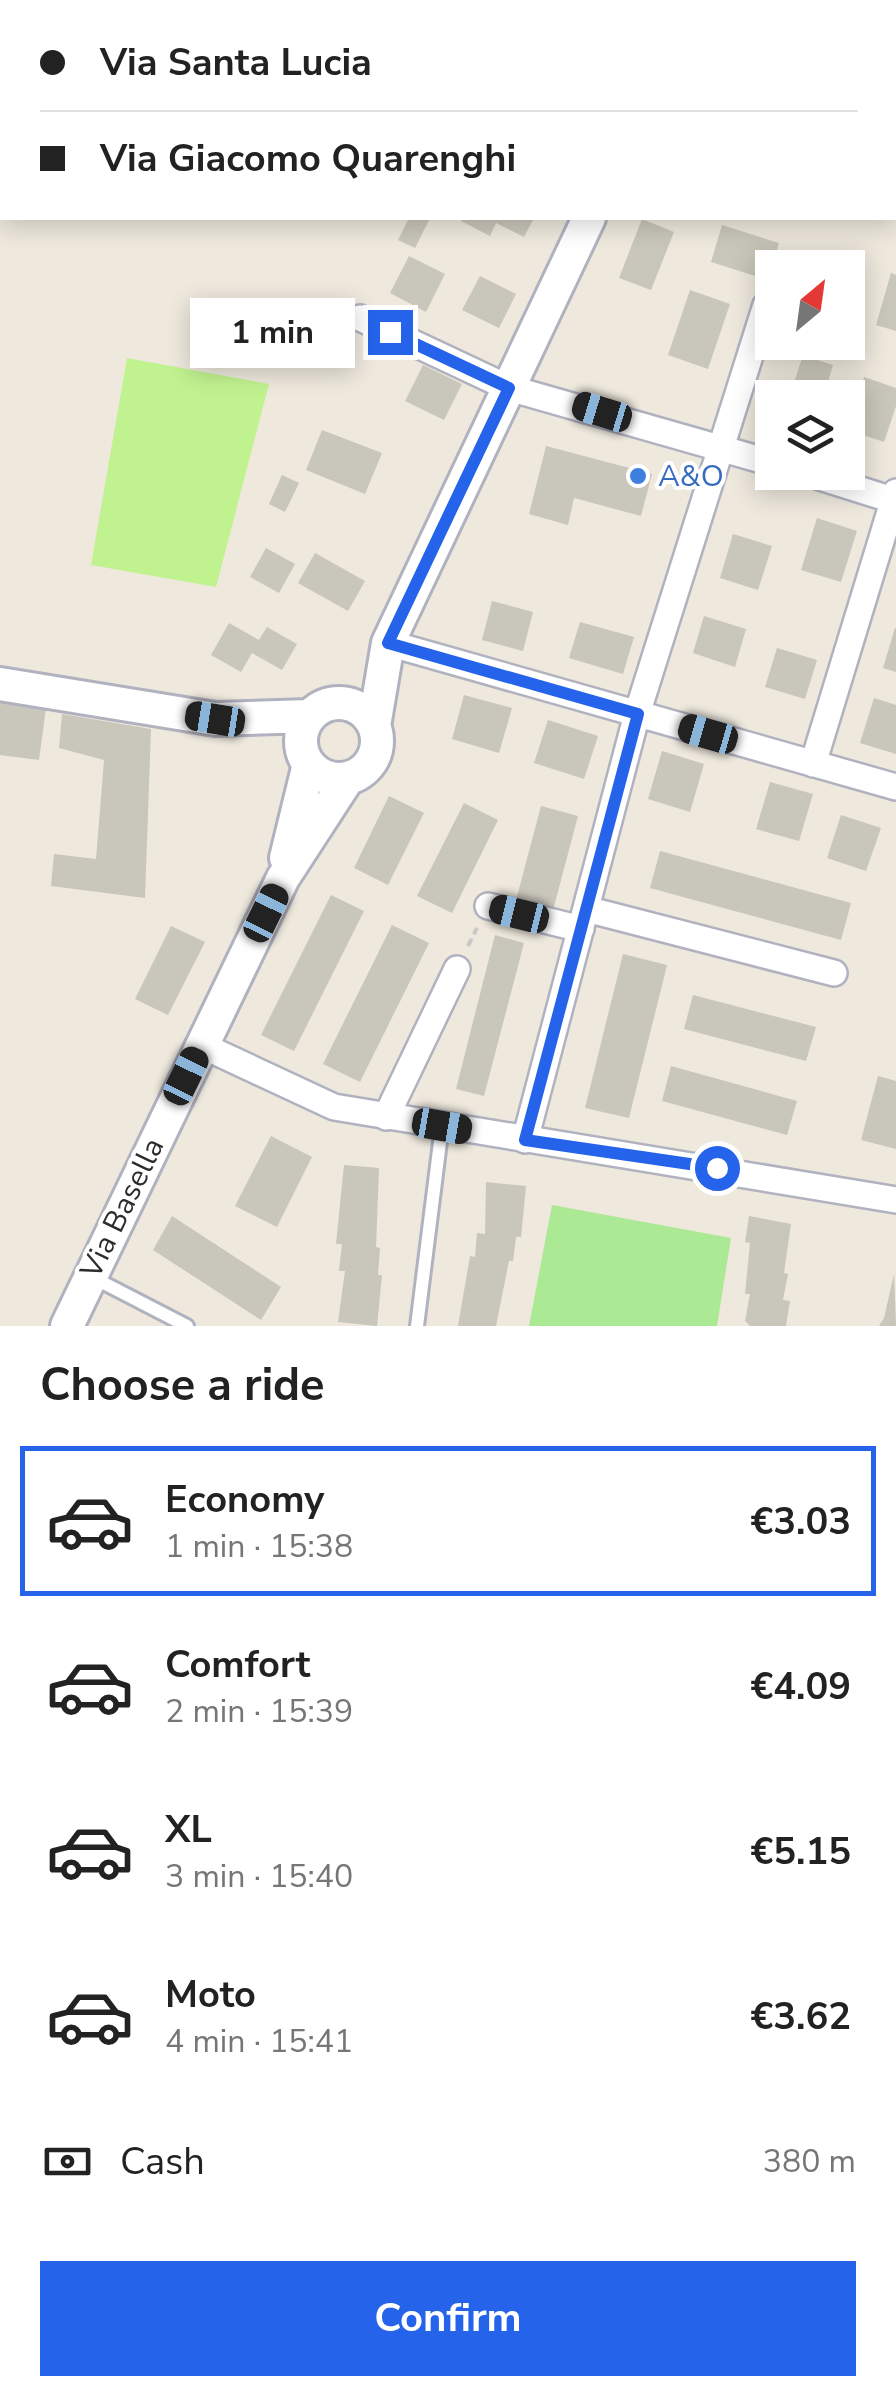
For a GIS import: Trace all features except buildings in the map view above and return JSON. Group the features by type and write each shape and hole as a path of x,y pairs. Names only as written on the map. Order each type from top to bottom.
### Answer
{"street":[{"path":"215,719 306,759 326,777 348,778 370,764 375,752 374,726 388,643 589,220"},
{"path":"360,318 509,388 755,457"},
{"path":"525,1140 638,714 755,341"},
{"path":"813,764 895,498 865,489"},
{"path":"306,759 302,734 320,710 388,643"},
{"path":"388,643 896,787"},
{"path":"0,684 215,719 360,710 374,726"},
{"name":"Via Basella","path":"283,878 306,759"},
{"name":"Via Basella","path":"67,1325 283,878 348,778"},
{"path":"488,906 583,918 834,973"},
{"path":"386,1116 457,970"},
{"path":"200,1046 222,1052 334,1107 794,1180 896,1200"}],"lane":[{"path":"417,1326 442,1126"},
{"path":"90,1276 188,1326"}],"path":[{"path":"457,970 488,906"}],"green space":[{"path":"127,358 269,384 216,587 91,565"},
{"path":"552,1205 731,1238 717,1326 529,1326"}],"place":[{"name":"A&O","path":"638,476"}],"route":[{"path":"390,332 509,388 388,643 638,714 525,1140 717,1168"}]}
